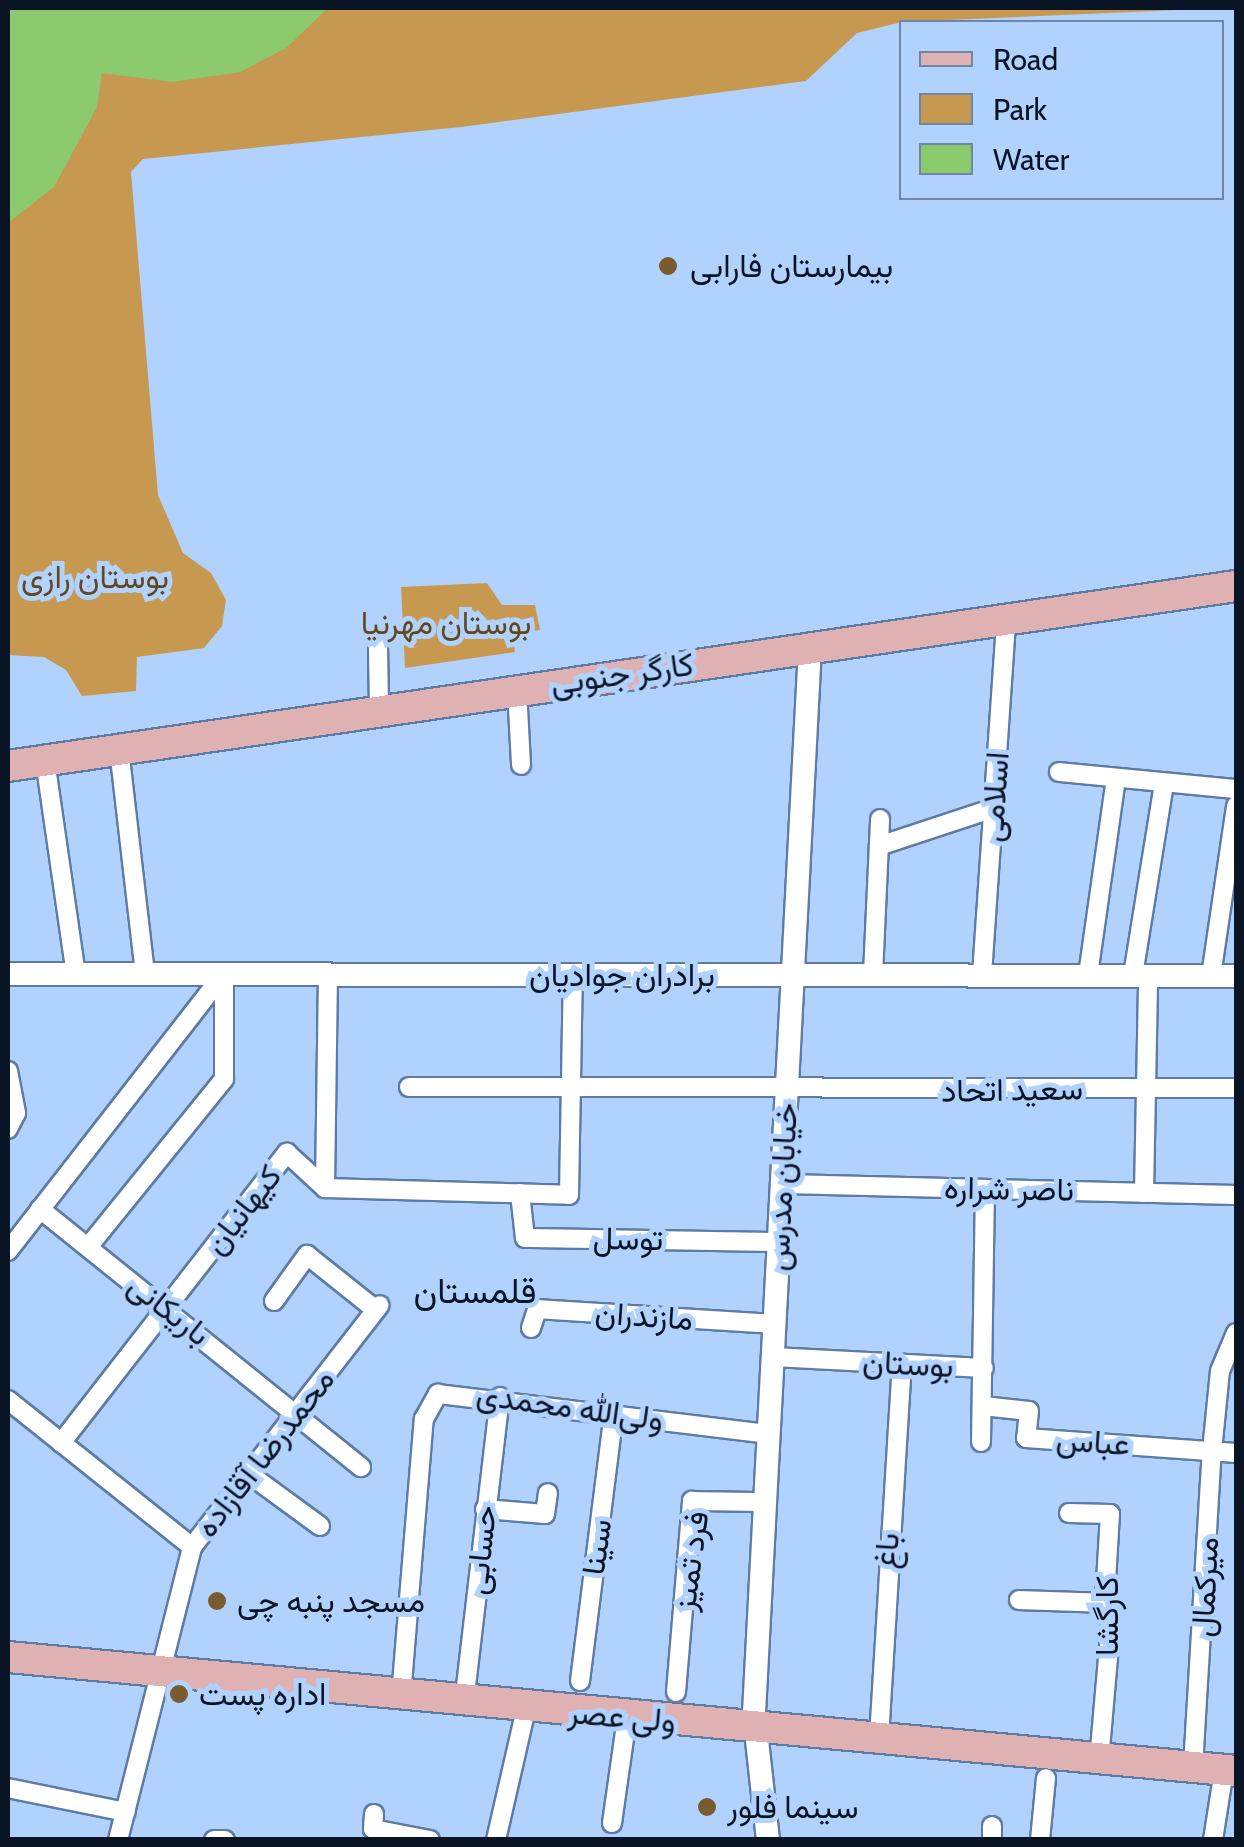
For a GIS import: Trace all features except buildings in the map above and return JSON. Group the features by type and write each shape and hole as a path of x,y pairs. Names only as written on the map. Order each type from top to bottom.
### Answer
{"main road":[{"name":"کارگر جنوبی","path":"8,766 1236,586"},
{"name":"ولی عصر","path":"8,1657 526,1709 1218,1770"}],"street":[{"name":"اسلامی","path":"982,975 1006,618"},
{"path":"378,646 378,710"},
{"name":"خیابان مدرس","path":"768,1840 754,1728 810,646"},
{"path":"517,690 520,765"},
{"path":"119,749 145,974"},
{"path":"45,760 76,974"},
{"path":"1060,772 1236,789"},
{"path":"1088,975 1116,780"},
{"path":"1144,1193 1146,1089 1141,975 1164,783"},
{"path":"1212,976 1236,806"},
{"path":"879,846 994,808"},
{"path":"874,975 880,819"},
{"name":"برادران جوادیان","path":"8,974 1236,976"},
{"path":"88,1247 224,1079 224,974"},
{"path":"8,1251 224,974"},
{"path":"328,974 325,1188 569,1195 573,974"},
{"path":"8,1083 16,1113 8,1129"},
{"name":"سعید اتحاد","path":"409,1087 787,1092 1236,1088"},
{"name":"کیهانیان","path":"166,1308 287,1153 325,1188"},
{"name":"ناصر شراره","path":"782,1184 1236,1195"},
{"name":"بوستان","path":"773,1356 984,1368 985,1189"},
{"name":"توسل","path":"520,1194 525,1238 779,1242"},
{"name":"باریکانی","path":"40,1209 297,1411 361,1467"},
{"name":"محمدرضا آقازاده","path":"118,1840 165,1672 192,1547 378,1308 308,1255 274,1301"},
{"path":"61,1443 166,1308"},
{"name":"مازندران","path":"531,1328 537,1309 774,1324"},
{"name":"میرکمال","path":"1213,1840 1218,1770 1212,1452 1220,1371 1234,1344"},
{"name":"باغ","path":"879,1738 902,1364"},
{"path":"980,1442 984,1368"},
{"name":"ولی‌الله محمدی","path":"401,1696 426,1412 446,1391 769,1434"},
{"name":"حسابی","path":"464,1702 500,1397"},
{"path":"8,1400 192,1547"},
{"name":"عباس","path":"982,1406 1029,1411 1026,1438 1212,1452"},
{"name":"سینا","path":"580,1681 614,1413"},
{"path":"1212,1452 1236,1453"},
{"path":"249,1474 320,1526"},
{"path":"486,1509 545,1514 548,1493"},
{"name":"فرد تمیز","path":"676,1692 692,1500 766,1502"},
{"name":"کارگشا","path":"1069,1513 1110,1514 1099,1760"},
{"path":"1019,1600 1108,1604"},
{"path":"496,1840 526,1709"},
{"path":"612,1823 626,1718"},
{"path":"1040,1840 1046,1778"},
{"path":"8,1788 126,1812"},
{"path":"374,1814 373,1829 430,1840"},
{"path":"214,1840 224,1840"}],"green space":[{"name":"بوستان رازی","path":"8,8 1224,8 899,20 857,33 806,81 461,127 143,159 131,172 158,495 183,553 211,573 226,600 222,626 204,648 137,657 136,691 82,696 66,670 44,657 8,655"},
{"name":"بوستان مهرنیا","path":"487,583 502,605 535,605 540,630 512,633 515,652 405,668 401,587"}],"water":[{"path":"8,8 328,8 286,48 240,72 172,82 102,73 97,107 54,187 8,223"}],"place":[{"name":"بیمارستان فارابی","path":"668,266"},
{"name":"مسجد پنبه چی","path":"217,1601"},
{"name":"اداره پست","path":"179,1694"},
{"name":"سینما فلور","path":"707,1807"}],"district":[{"name":"قلمستان","path":"475,1291"}]}
